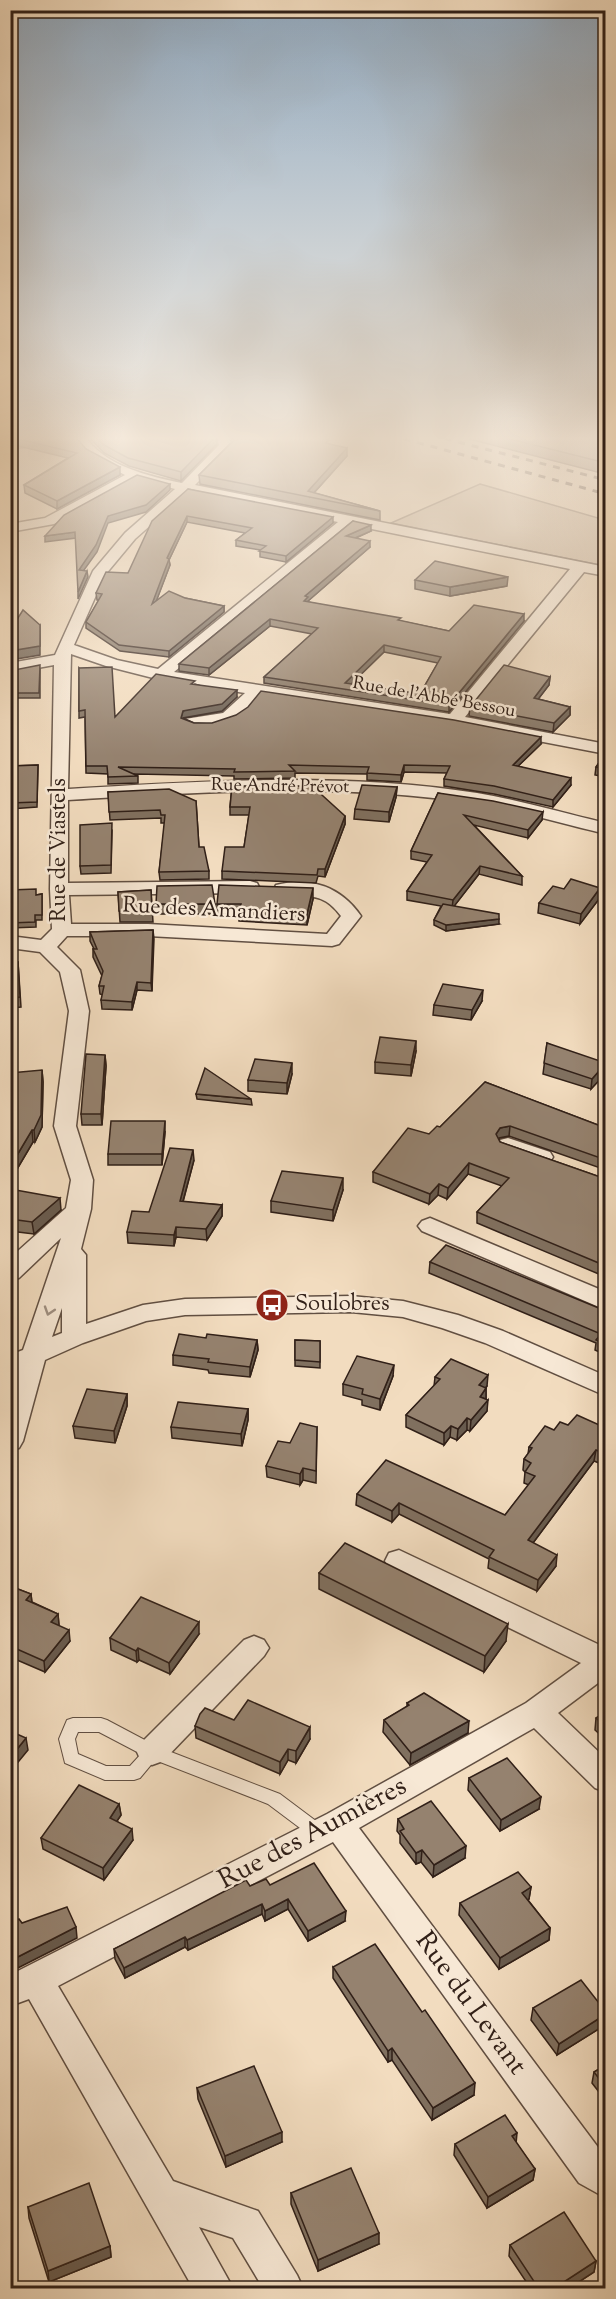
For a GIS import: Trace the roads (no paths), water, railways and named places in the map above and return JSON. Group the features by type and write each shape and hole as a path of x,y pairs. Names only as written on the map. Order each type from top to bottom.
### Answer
{"street":[{"name":"Rue de Viastels","path":"10,1441 34,1354 74,1236 82,1180 65,1126 79,1011 70,970 46,947 62,930 59,889 59,795 64,653 98,574 125,542"},
{"path":"161,675 321,542"},
{"path":"458,542 606,572"},
{"path":"454,720 580,567"},
{"name":"Rue de l'Abbé Bessou","path":"64,653 80,650 112,663 161,675 454,720 606,749"},
{"path":"10,668 64,653"},
{"path":"191,723 229,718 241,711 256,690"},
{"name":"Rue André Prévot","path":"59,795 207,786 383,789 460,796 509,804 606,829"},
{"name":"Rue des Amandiers","path":"59,889 228,887 328,892 340,900 351,916 332,940 148,930 62,930"},
{"path":"10,942 46,947"},
{"path":"508,1144 562,1165"},
{"path":"10,1272 79,1209"},
{"path":"430,1226 606,1302"},
{"name":"Rue de Viastels","path":"74,1236 74,1337"},
{"path":"10,1366 74,1337 143,1313 185,1307 351,1304 403,1309 449,1321 494,1337 606,1387"},
{"path":"399,1561 605,1660"},
{"path":"153,1752 254,1648"},
{"name":"Rue des Aumières","path":"23,1985 328,1828 537,1712 605,1660"},
{"path":"537,1712 606,1779"},
{"name":"Rue du Levant","path":"328,1828 592,2170 606,2180"},
{"path":"23,1985 159,2195 214,2289"},
{"path":"159,2195 245,2224 284,2289"}],"lane":[{"path":"153,1752 134,1773 105,1773 71,1758 67,1739 73,1725 101,1725 153,1752 274,1799 328,1828"}],"place":[{"name":"Soulobres","path":"272,1305"}]}
